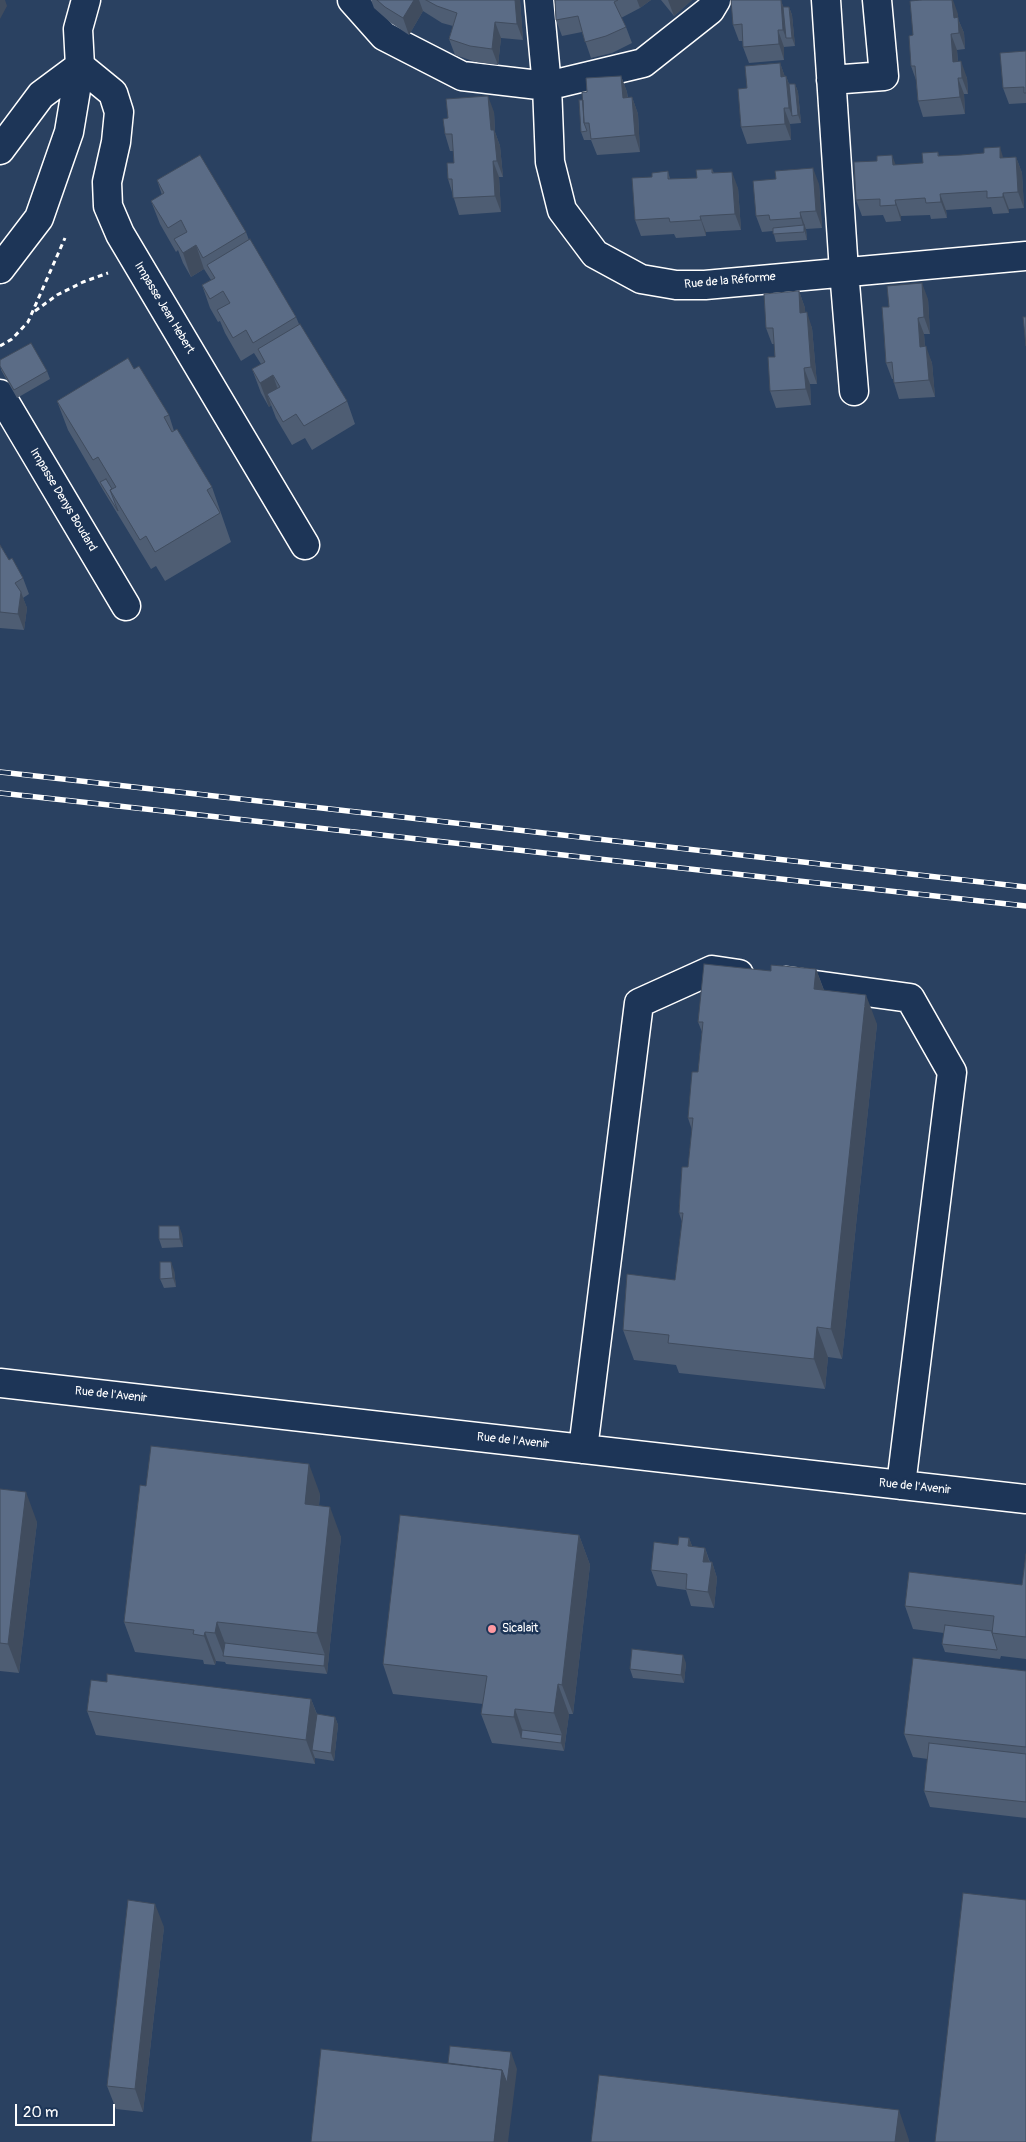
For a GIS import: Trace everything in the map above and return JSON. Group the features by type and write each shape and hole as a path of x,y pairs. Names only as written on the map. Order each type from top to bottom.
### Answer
{"street":[{"path":"0,269 39,218 69,132 80,66 78,29 86,0"},
{"path":"352,0 384,36 462,76 547,86 643,64 710,10 716,0"},
{"name":"Rue de la Réforme","path":"539,0 547,86 550,162 562,210 595,254 641,279 676,285 705,284 1026,256"},
{"path":"826,0 854,391"},
{"path":"831,80 884,76 877,0"},
{"path":"0,150 41,95 80,66"},
{"name":"Impasse Jean Hebert","path":"80,66 112,93 119,112 116,142 106,182 108,206 120,234 304,544"},
{"name":"Impasse Denys Boudard","path":"0,394 126,606"},
{"path":"583,1449 639,1003 712,970 910,998 952,1072 901,1485"},
{"name":"Rue de l'Avenir","path":"0,1383 1026,1499"}],"path":[{"path":"0,346 12,339 28,322 68,233"},
{"path":"33,312 58,295 83,282 137,262"}],"building":[{"path":"377,0 414,0 403,18"},
{"path":"426,0 515,0 517,24 495,22 492,49 470,46 449,39 457,13"},
{"path":"555,0 618,0 614,2 626,27 606,36 585,42 578,16 556,20"},
{"path":"731,0 781,0 783,30 778,30 779,44 743,47 742,24 733,25"},
{"path":"952,0 954,18 958,17 959,33 951,34 953,62 961,61 962,78 958,78 960,97 918,101 915,66 911,66 909,36 913,35 910,1"},
{"path":"783,7 789,7 792,38 786,38"},
{"path":"1026,51 1026,93 1024,93 1024,87 1003,88 1000,53"},
{"path":"780,63 781,77 786,76 789,108 784,108 785,124 741,127 738,89 747,88 745,66"},
{"path":"621,76 623,98 632,97 635,135 591,139 589,123 584,123 582,92 587,92 586,78"},
{"path":"789,84 795,84 798,115 792,116"},
{"path":"488,96 491,130 494,130 497,161 493,161 495,196 453,198 452,179 448,179 447,163 454,163 452,134 445,134 443,119 448,118 446,99"},
{"path":"579,100 583,100 584,123 587,131 581,132"},
{"path":"1000,147 1000,158 1016,157 1018,192 1003,193 1003,197 987,198 987,191 940,194 941,202 926,203 925,198 895,200 896,205 880,206 880,199 856,200 854,162 877,161 877,156 892,155 893,165 923,163 922,153 938,152 938,156 961,155 984,153 984,148"},
{"path":"200,155 246,232 203,258 196,245 183,253 174,239 187,232 181,220 168,228 151,201 164,193 157,180"},
{"path":"813,168 816,211 800,212 801,218 770,220 769,215 756,216 753,181 776,179 775,171"},
{"path":"712,169 712,173 732,172 735,214 700,216 701,220 670,222 669,218 635,220 632,178 652,177 652,173 668,171 668,179 697,178 696,170"},
{"path":"804,225 804,232 773,234 773,228"},
{"path":"250,239 296,317 253,343 246,330 233,338 217,310 230,303 223,291 210,299 202,285 215,278 207,265"},
{"path":"922,283 924,317 918,318 920,347 926,346 929,380 894,383 892,362 886,363 882,307 889,307 887,286"},
{"path":"799,291 800,313 807,312 811,367 804,368 806,389 770,391 768,357 775,357 773,328 766,328 764,294"},
{"path":"1023,317 1026,317 1026,346"},
{"path":"300,324 347,401 304,426 296,414 283,422 267,394 280,387 273,375 260,383 252,369 265,362 258,349"},
{"path":"31,343 47,371 14,390 0,366 0,360"},
{"path":"128,358 134,369 139,366 169,415 164,417 172,432 177,429 212,487 207,490 220,513 155,552 146,536 140,540 110,490 116,487 98,457 93,460 57,401"},
{"path":"106,479 112,489 110,490 118,511 100,482"},
{"path":"0,545 9,560 12,558 23,578 15,583 21,592 18,614 0,612"},
{"path":"704,964 771,971 771,965 816,969 814,989 866,995 831,1329 817,1327 814,1359 668,1343 669,1335 623,1330 627,1274 675,1280 683,1213 679,1213 682,1167 688,1167 693,1118 688,1118 692,1072 698,1072 703,1022 698,1022"},
{"path":"159,1226 179,1226 180,1239 159,1239"},
{"path":"160,1262 171,1262 173,1278 160,1279"},
{"path":"151,1446 309,1464 305,1504 330,1507 317,1633 217,1622 215,1633 205,1632 204,1636 193,1634 194,1630 124,1622 140,1485 146,1486"},
{"path":"0,1489 26,1492 8,1644 0,1643"},
{"name":"Sicalait","path":"400,1515 579,1535 562,1685 558,1684 554,1713 515,1709 514,1717 481,1714 487,1676 383,1664"},
{"path":"679,1537 689,1538 688,1546 705,1548 703,1562 712,1562 708,1592 686,1589 687,1574 651,1570 654,1542 678,1545"},
{"path":"1026,1554 1026,1637 992,1633 994,1616 905,1606 909,1572 1022,1585"},
{"path":"945,1625 992,1631 997,1650 942,1644"},
{"path":"225,1643 325,1655 324,1666 223,1656"},
{"path":"632,1649 683,1655 681,1675 630,1669"},
{"path":"913,1658 1026,1671 1026,1747 904,1734"},
{"path":"107,1674 311,1699 306,1740 87,1711 91,1680 107,1682"},
{"path":"317,1714 335,1717 331,1753 312,1750"},
{"path":"522,1730 562,1735 561,1743 521,1738"},
{"path":"929,1743 1026,1754 1026,1802 924,1791"},
{"path":"963,1893 1026,1900 1026,2142 935,2142"},
{"path":"128,1900 155,1904 135,2089 107,2086"},
{"path":"450,2046 511,2052 507,2083 502,2070 448,2063"},
{"path":"321,2049 502,2070 494,2142 311,2142"},
{"path":"599,2075 899,2110 895,2142 591,2142"}],"railway":[{"path":"0,772 1026,887"},
{"path":"0,793 1026,906"}],"place":[{"name":"Sicalait","path":"492,1629"}]}
